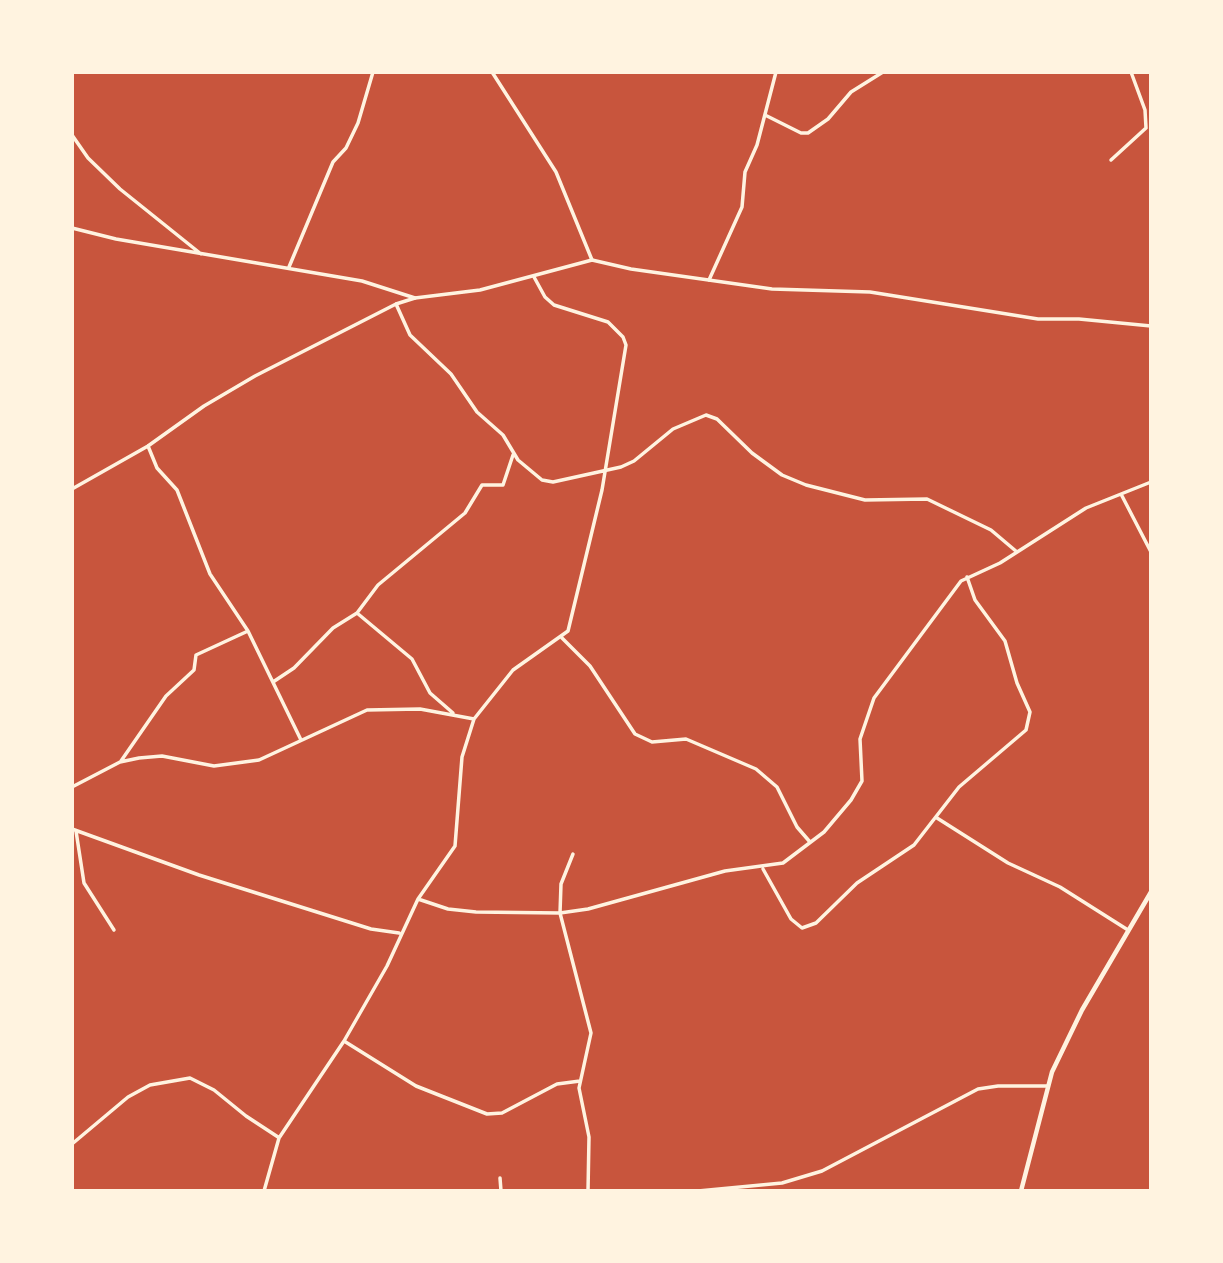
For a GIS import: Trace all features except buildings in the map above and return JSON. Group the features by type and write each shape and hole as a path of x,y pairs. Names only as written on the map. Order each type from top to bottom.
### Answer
{"main road":[{"path":"1021,1191 1047,1086 1064,1043 1151,892"}],"street":[{"path":"288,268 332,162 346,148 358,123 373,72"},
{"path":"492,72 556,172 592,260"},
{"path":"709,280 742,207 745,173 757,145 776,72"},
{"path":"765,115 800,133 808,133 828,119 851,92 883,72"},
{"path":"1111,160 1146,128 1145,110 1131,72"},
{"path":"72,135 88,158 120,189 203,255"},
{"path":"72,228 203,255 362,281 415,298"},
{"path":"72,489 148,446 204,406 255,376 396,304 415,298 457,295 592,260 772,289 870,292 1038,319 1079,318 1151,326"},
{"path":"264,1191 279,1138 344,1041 387,966 418,899 458,839 462,757 474,719 513,670 562,638 568,631 605,471 626,345 623,337 600,318 554,305 545,297 534,277"},
{"path":"396,304 410,335 451,374 470,404 503,435 514,453 542,480 553,482 605,471 634,460 673,429 699,416 713,417 752,453 782,475 806,485 865,500 928,499 991,530 1017,551"},
{"path":"148,446 157,468 177,490 216,585 248,631 302,740"},
{"path":"273,682 294,668 334,628 357,613 378,585 465,513 482,485 503,485 514,453"},
{"path":"418,899 448,909 477,912 561,913 588,909 725,871 763,868 783,863 811,843 837,818 862,781 860,739 874,698 951,592 967,578 1086,508 1151,482"},
{"path":"1121,494 1151,552"},
{"path":"763,868 790,919 802,928 808,927 826,915 857,883 914,845 959,787 1026,730 1030,712 1004,641 975,600 967,578"},
{"path":"357,613 412,659 430,693 455,715"},
{"path":"120,762 166,696 194,670 196,655 248,631"},
{"path":"562,638 590,666 635,734 652,742 686,739 756,769 777,788 797,827 811,843"},
{"path":"72,788 120,762 162,756 214,766 259,760 367,710 389,707 474,719"},
{"path":"937,818 1008,863 1060,887 1128,930"},
{"path":"114,930 85,883 74,830 128,847 199,875 371,929 400,933"},
{"path":"573,855 561,884 561,913 591,1032 590,1048 580,1081 589,1137 588,1191"},
{"path":"344,1041 416,1086 487,1114 502,1113 557,1084 580,1081"},
{"path":"72,1144 128,1097 150,1085 190,1078 214,1090 279,1138"},
{"path":"698,1191 761,1186 804,1178 978,1089 998,1086 1047,1086"},
{"path":"500,1178 501,1191"}]}
